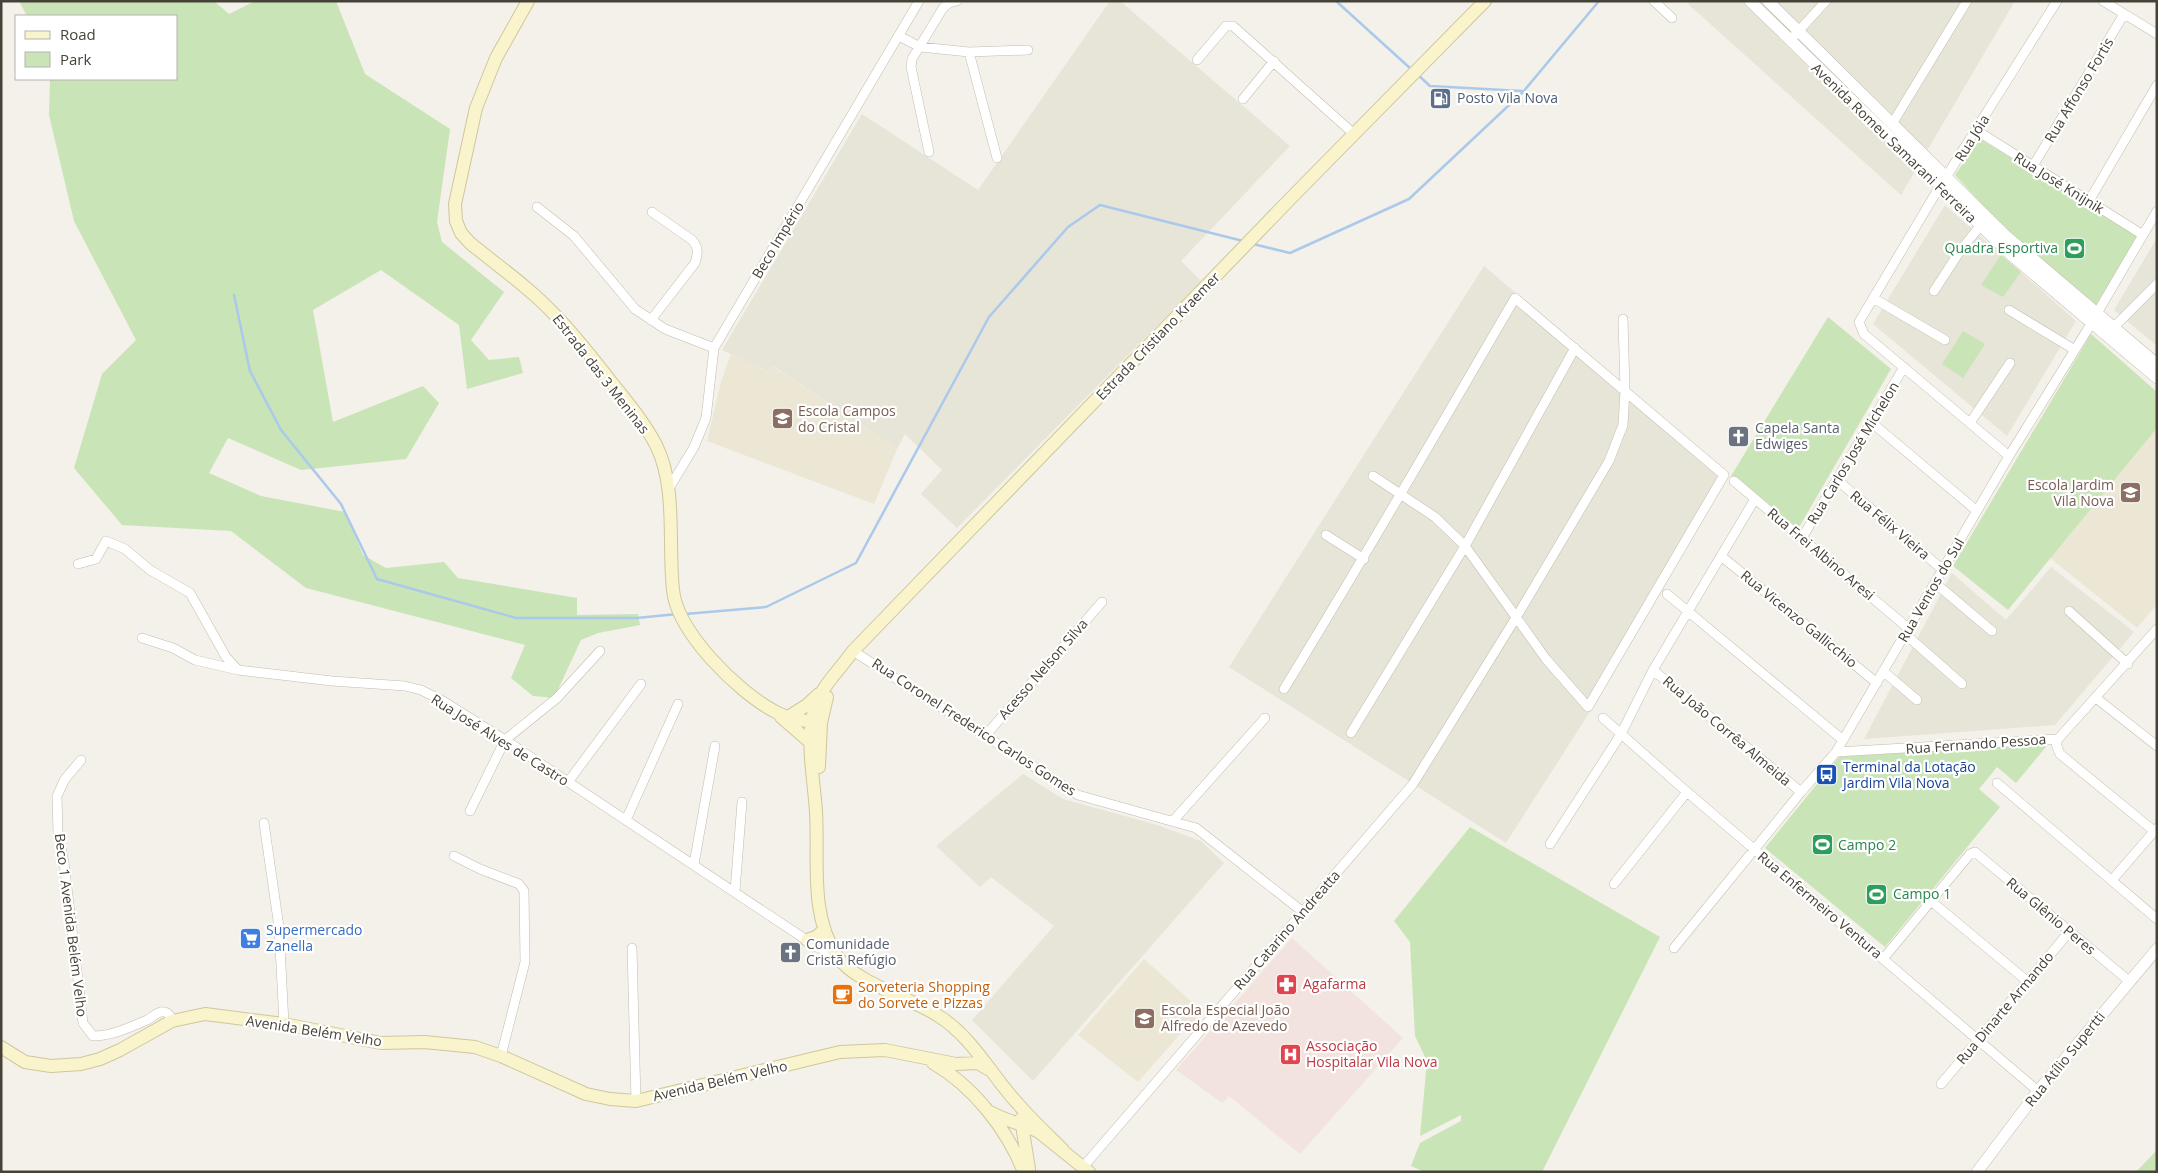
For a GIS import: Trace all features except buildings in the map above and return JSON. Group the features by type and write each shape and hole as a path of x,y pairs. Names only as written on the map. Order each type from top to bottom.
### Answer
{"main road":[{"name":"Estrada das 3 Meninas","path":"528,1 496,58 476,108 456,204 456,221 461,234 470,244 554,313 600,367 643,423 657,446 668,490 673,592 678,610 686,627 745,693 775,712 788,717 816,722"},
{"name":"Estrada Cristiano Kraemer","path":"1063,1150 1018,1105 969,1042 938,1015 854,972 833,949 824,930 817,890 816,705 822,690 836,675 853,651 1241,249 1486,1"},
{"name":"Estrada Cristiano Kraemer","path":"816,814 811,743 816,722 836,675"},
{"path":"788,717 807,705 822,690"},
{"path":"775,712 811,743"},
{"path":"807,940 816,937 824,930"},
{"name":"Avenida Belém Velho","path":"1,1047 25,1062 51,1066 81,1064 100,1059 120,1050 172,1022 205,1014 284,1024 381,1043 424,1042 475,1047 501,1056 586,1094 610,1099 636,1101 840,1052 885,1050 948,1063 978,1063 990,1071"},
{"path":"968,1089 964,1079 970,1051 969,1042"},
{"name":"Avenida Belém Velho","path":"925,1058 968,1089 1010,1142 1024,1172"},
{"path":"1018,1105 1029,1172"},
{"path":"986,1110 1004,1120 1039,1132 1086,1169"}],"street":[{"name":"Beco Império","path":"668,490 694,447 706,418 714,348 919,1"},
{"path":"929,152 911,67 912,59 943,8 949,3 957,1"},
{"path":"1654,1 1672,18"},
{"name":"Avenida Romeu Samarani Ferreira","path":"1750,1 2010,254 2151,364"},
{"name":"Avenida Romeu Samarani Ferreira","path":"1768,1 2006,236 2094,318 2113,328 2151,364 2157,378"},
{"path":"1789,40 1826,1"},
{"path":"1892,124 1966,1"},
{"name":"Rua Jóia","path":"1904,367 1864,334 1860,326 1860,318 2056,1"},
{"path":"2103,1 2157,34"},
{"name":"Rua Affonso Fortis","path":"2033,166 2124,14"},
{"path":"1197,60 1226,26 1230,25 1274,61 1354,134"},
{"path":"899,36 920,47 969,52 1028,50"},
{"path":"969,52 997,158"},
{"path":"1243,99 1274,61"},
{"path":"2089,201 2157,85"},
{"name":"Rua José Knijnik","path":"1976,130 2143,235"},
{"path":"537,207 574,236 635,309 665,329 714,348"},
{"name":"Rua Ventos do Sul","path":"1674,948 1836,752 2009,456 2075,350 2157,211"},
{"path":"651,320 694,263 698,252 697,245 692,240 652,212"},
{"path":"1934,291 1960,251 1980,226"},
{"path":"2113,328 2157,284"},
{"path":"1284,689 1364,558 1401,495 1515,298 1724,475 1588,707 1546,659 1465,546 1435,517 1401,495 1373,476"},
{"path":"1873,298 1945,340"},
{"path":"2009,310 2075,350"},
{"name":"Rua Catarino Andreatta","path":"1086,1169 1205,1023 1413,784 1517,616 1609,461 1623,425 1625,390 1623,319"},
{"path":"1351,733 1465,546 1576,348"},
{"path":"1970,423 2010,363"},
{"path":"1904,367 2009,456"},
{"name":"Rua Carlos José Michelon","path":"1802,538 1904,367"},
{"path":"1871,422 1977,511"},
{"name":"Rua Félix Vieira","path":"1837,480 1943,570"},
{"name":"Rua Frei Albino Aresi","path":"1734,481 1802,538 1962,684"},
{"path":"1550,844 1621,734 1654,670 1755,499"},
{"path":"1326,535 1364,558"},
{"path":"78,564 96,559 100,555 104,543 108,540 125,550 150,570 190,593 226,657 238,670"},
{"name":"Rua Vicenzo Gallicchio","path":"1721,556 1877,683"},
{"path":"1935,582 1992,630"},
{"path":"1667,594 1843,740"},
{"name":"Acesso Nelson Silva","path":"985,736 1102,602"},
{"path":"2069,611 2128,664"},
{"name":"Rua Fernando Pessoa","path":"1836,752 2058,739 2155,634"},
{"name":"Rua José Alves de Castro","path":"142,638 173,648 195,660 238,670 405,686 421,690 443,701 505,740 736,891 807,940 833,949"},
{"path":"470,812 505,740 557,698 600,651"},
{"name":"Rua Coronel Frederico Carlos Gomes","path":"853,651 1078,794 1196,828 1303,912"},
{"name":"Rua João Corrêa Almeida","path":"1654,670 1801,792"},
{"path":"1883,671 1917,700"},
{"path":"568,782 641,684"},
{"path":"2096,698 2157,746"},
{"path":"626,820 678,704"},
{"path":"1173,821 1266,718"},
{"name":"Rua Enfermeiro Ventura","path":"1603,718 1754,850 2038,1091"},
{"path":"2058,739 2056,744 2060,754 2156,829 2112,880"},
{"path":"694,864 715,746"},
{"name":"Beco 1 Avenida Belém Velho","path":"81,760 65,779 57,796 58,833 64,862 83,1023 93,1036 102,1036 148,1020 160,1012 166,1013 171,1017 172,1022"},
{"path":"1997,783 2157,919"},
{"path":"1614,884 1687,792"},
{"path":"736,891 742,802"},
{"path":"264,823 279,927 284,1024"},
{"name":"Rua Glênio Peres","path":"1931,901 1973,852 2129,982"},
{"path":"454,856 480,869 519,884 524,891 525,962 501,1056"},
{"path":"1883,959 1931,901 2027,981"},
{"name":"Rua Dinarte Armando","path":"1942,1084 2070,931"},
{"path":"632,948 636,1101"},
{"name":"Rua Atílio Supertti","path":"1977,1172 2038,1091 2157,949"}],"shaded area":[{"path":"1110,1 1120,1 1290,146 1181,261 1201,281 957,528 921,494 942,470 905,434 897,449 773,366 768,372 722,350 862,114 978,190"},
{"path":"1691,1 2015,1 1901,195 1688,4"},
{"path":"1945,205 2076,321 2007,436 1873,324"},
{"path":"2157,238 2157,346 2114,310"},
{"path":"1484,266 1729,474 1591,710 1506,843 1229,667"},
{"name":"Escola Campos do Cristal","path":"731,354 767,372 772,366 897,449 874,504 707,441 721,382"},
{"name":"Escola Jardim Vila Nova","path":"2157,428 2157,604 2137,628 2050,558"},
{"path":"2051,567 2134,632 2055,725 1864,739 1952,573 2006,620"},
{"path":"1023,774 1063,799 1157,825 1201,841 1224,863 1033,1081 972,1020 1054,926 991,877 980,887 936,846"},
{"name":"Associação Hospitalar Vila Nova","path":"1292,938 1403,1038 1300,1154 1229,1096 1222,1103 1176,1070"},
{"name":"Escola Especial João Alfredo de Azevedo","path":"1144,959 1203,1012 1193,1025 1189,1024 1138,1082 1078,1035"}],"green space":[{"path":"19,1 214,1 229,14 255,1 336,1 365,74 450,129 437,222 442,242 504,292 471,340 489,360 519,357 523,373 467,389 459,325 381,270 313,310 333,422 423,386 439,403 406,459 301,470 228,438 209,473 261,496 345,512 363,555 386,568 444,562 458,578 577,598 577,615 638,614 640,625 598,633 581,640 554,698 533,696 511,678 525,645 306,588 231,531 122,525 74,468 102,374 136,340 74,221 49,115 50,80 178,80 178,15 26,15"},
{"path":"1980,139 2138,235 2096,305 1999,223 1955,175"},
{"path":"2001,255 2021,272 2003,297 1981,285"},
{"path":"1828,317 1891,369 1798,529 1731,476"},
{"path":"1963,331 1985,344 1963,378 1942,364"},
{"path":"2091,334 2157,392 2157,428 2008,610 1953,566"},
{"path":"2050,742 2016,783 1997,767 1979,789 2000,807 1885,947 1765,848 1839,757"},
{"path":"1470,827 1660,937 1542,1172 1425,1172 1411,1166 1420,1143 1461,1121 1461,1115 1420,1136 1427,1061 1415,1036 1410,942 1394,921"},
{"path":"2157,1150 2157,1172 2136,1172"}],"waterway":[{"path":"1336,1 1411,69"},
{"path":"1253,244 1290,253 1409,199 1523,92 1599,1"},
{"path":"1417,74 1430,86 1522,91"},
{"path":"685,614 766,607 856,563 989,317 1068,227 1100,205 1243,241"},
{"path":"234,295 250,371 281,430 341,504 377,579 516,618 637,618 677,614"}],"place":[{"name":"Posto Vila Nova","path":"1441,98"},
{"name":"Quadra Esportiva","path":"2074,248"},
{"name":"Escola Campos do Cristal","path":"782,419"},
{"name":"Capela Santa Edwiges","path":"1739,436"},
{"name":"Escola Jardim Vila Nova","path":"2130,493"},
{"name":"Terminal da Lotação Jardim Vila Nova","path":"1827,775"},
{"name":"Campo 2","path":"1822,845"},
{"name":"Campo 1","path":"1877,894"},
{"name":"Supermercado Zanella","path":"250,938"},
{"name":"Comunidade Cristã Refúgio","path":"790,952"},
{"name":"Agafarma","path":"1287,984"},
{"name":"Sorveteria Shopping do Sorvete e Pizzas","path":"842,995"},
{"name":"Escola Especial João Alfredo de Azevedo","path":"1145,1018"},
{"name":"Associação Hospitalar Vila Nova","path":"1290,1054"}]}
